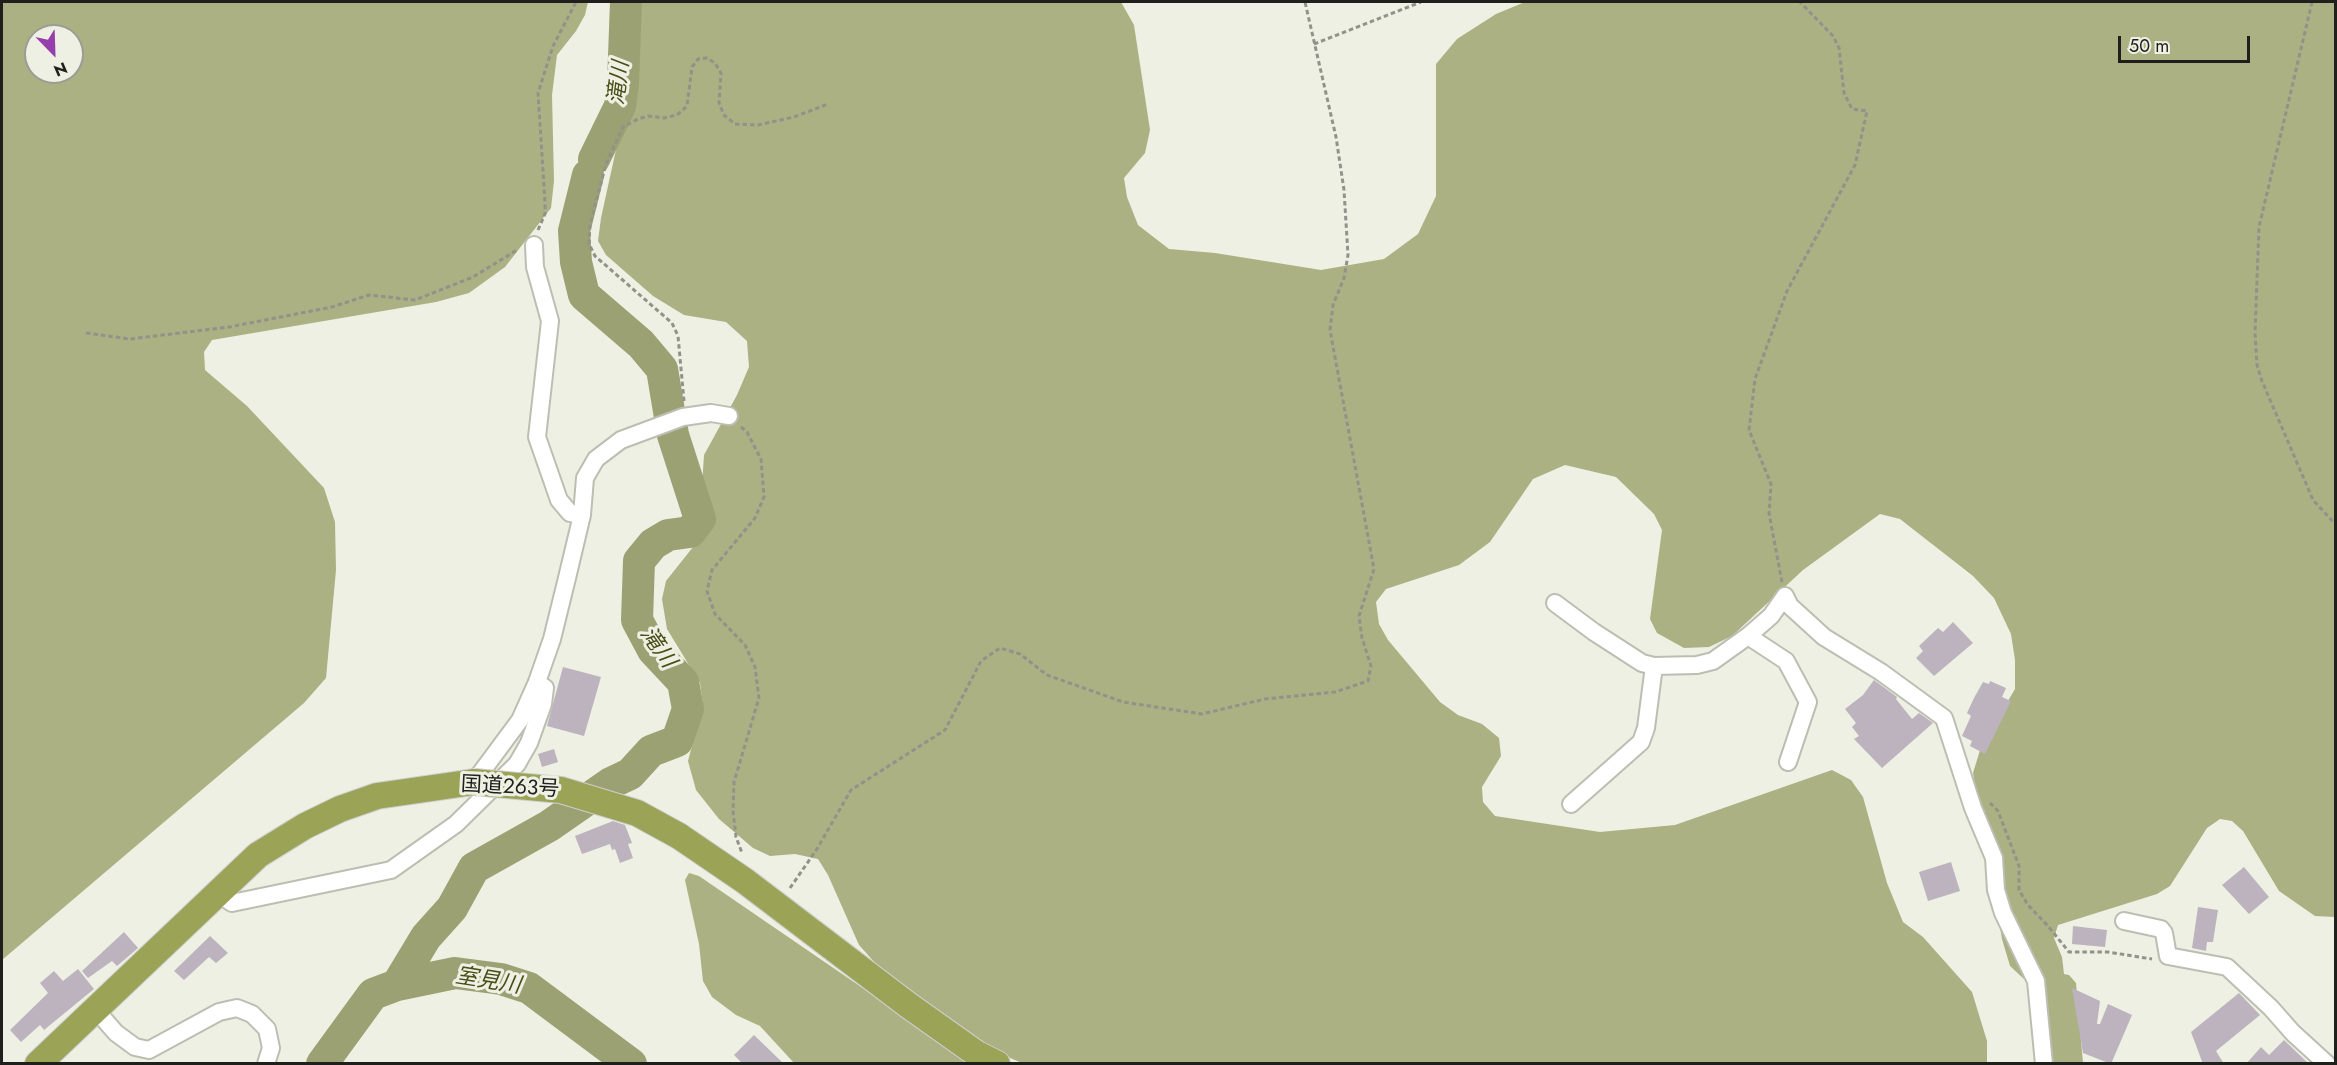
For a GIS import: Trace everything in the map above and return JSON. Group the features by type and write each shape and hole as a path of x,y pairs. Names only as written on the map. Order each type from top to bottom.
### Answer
{"highway":[{"name":"国道263号","path":"38,1064 258,855 305,826 340,809 377,796 474,782 570,792 637,813 679,836 744,881 908,1005 977,1054 997,1064"}],"street":[{"path":"534,244 535,267 550,321 537,437 559,500 570,513 582,515"},
{"path":"474,782 520,720 537,682 552,639 582,515 585,478 596,459 621,440 685,416 711,412 729,416"},
{"path":"1555,603 1642,663 1654,666 1697,665 1713,661 1748,636 1771,616 1785,596 1790,606 1824,637 1881,672 1944,718 1973,808 1994,858 1996,890 2003,913 2036,981 2044,1064"},
{"path":"1748,636 1786,661 1808,702 1788,762"},
{"path":"1571,804 1641,742 1647,728 1654,666"},
{"path":"217,892 232,903 391,870 456,824 517,764 530,743 543,704 545,688 537,682"},
{"path":"2124,921 2161,929 2164,933 2168,956 2227,967 2327,1064"},
{"path":"95,1009 116,1033 135,1047 149,1050 219,1012 237,1008 252,1014 267,1029 271,1048 266,1064"}],"path":[{"path":"86,333 130,339 229,327 332,307 369,295 415,300 473,278 526,244 534,244 545,214 538,93 553,46 576,2"},
{"path":"778,907 817,849 851,790 945,729 981,661 1000,648 1020,654 1047,675 1123,702 1202,714 1265,699 1335,692 1356,687 1368,681 1371,666 1362,638 1359,616 1374,569 1330,330 1333,305 1344,278 1348,255 1344,190 1336,137 1305,2"},
{"path":"1314,44 1420,2"},
{"path":"1785,596 1769,513 1771,484 1749,430 1755,379 1787,291 1855,165 1867,111 1852,108 1844,93 1839,48 1833,36 1800,2"},
{"path":"2312,2 2259,227 2255,333 2257,365 2262,381 2313,500 2336,525"},
{"path":"685,416 678,336 672,323 595,256 589,244 590,225 606,164 623,128 638,119 649,116 664,118 677,115 687,106 692,67 698,59 706,58 715,63 721,73 719,103 724,116 735,124 758,125 785,119 828,104"},
{"path":"729,416 747,432 761,459 764,497 755,518 712,570 708,591 715,615 745,645 755,667 759,698 734,782 733,810 736,837 746,866 744,881"},
{"path":"1987,794 1990,803 1998,811 2019,866 2019,890 2028,905 2069,952 2108,952 2152,959 2168,956"}],"green space":[{"path":"2,2 588,2 585,15 576,31 557,55 552,95 554,181 551,208 505,267 469,293 436,302 212,340 204,352 205,370 247,406 324,488 335,522 336,570 326,678 304,703 2,960"},
{"path":"635,2 1121,2 1134,25 1150,130 1145,153 1124,178 1127,197 1138,225 1169,249 1215,253 1321,270 1384,259 1418,234 1436,196 1436,64 1457,39 1496,14 1525,2 2335,2 2335,917 2315,916 2279,891 2243,831 2232,821 2220,819 2207,828 2170,886 2157,894 2058,925 2054,938 2062,957 2064,974 2069,975 2076,983 2083,1063 2049,1063 2044,988 2046,982 2024,979 2010,966 2002,939 1973,773 1981,747 2015,689 2015,660 2011,634 1994,598 1973,576 1900,519 1880,514 1803,570 1732,636 1709,647 1684,648 1657,633 1650,619 1662,530 1654,514 1616,477 1565,465 1533,479 1490,542 1459,565 1386,589 1376,602 1379,624 1388,640 1440,702 1458,715 1482,724 1499,738 1501,756 1482,787 1483,802 1495,816 1600,832 1675,825 1832,770 1851,780 1863,797 1887,883 1903,922 1923,937 1972,992 1987,1041 1987,1063 1022,1063 996,1052 885,974 859,945 828,875 818,859 795,854 770,856 753,848 719,819 696,790 688,761 703,704 700,683 667,629 662,599 666,581 693,547 704,524 702,486 704,455 737,395 749,367 747,341 726,322 684,315 653,296 606,255 598,241 635,63"},
{"path":"689,873 699,876 962,1056 976,1063 794,1063 760,1026 736,1015 712,997 703,981 699,944 685,880"}],"building":[{"path":"1953,622 1973,643 1934,676 1916,658 1923,651 1919,646 1938,628 1943,632"},
{"path":"563,667 601,677 584,736 547,726"},
{"path":"1874,680 1897,697 1896,699 1912,719 1919,713 1933,723 1882,768 1854,739 1859,736 1852,727 1856,723 1845,709 1863,695"},
{"path":"1990,681 2006,688 2002,697 2011,701 1985,754 1970,746 1972,741 1962,736 1971,716 1967,713 1974,698 1983,682 1989,684"},
{"path":"554,749 558,762 542,767 538,754"},
{"path":"613,821 625,825 632,843 628,844 633,858 620,863 615,849 612,850 610,844 582,854 575,836"},
{"path":"1951,862 1960,891 1928,901 1919,872"},
{"path":"2244,867 2269,897 2249,914 2222,885"},
{"path":"2198,907 2218,910 2213,942 2207,942 2206,951 2192,948"},
{"path":"2073,926 2107,930 2105,947 2072,944"},
{"path":"124,932 138,948 117,966 112,961 88,978 82,971"},
{"path":"210,936 228,953 216,963 209,957 184,980 174,971"},
{"path":"78,969 94,989 44,1030 40,1025 21,1042 10,1030 48,993 40,983 54,971 63,981"},
{"path":"2072,988 2100,1001 2097,1024 2100,1024 2108,1004 2132,1015 2111,1064 2083,1053"},
{"path":"2239,993 2260,1015 2216,1051 2224,1064 2203,1064 2191,1032"},
{"path":"754,1035 784,1064 743,1064 734,1055"},
{"path":"2284,1040 2309,1064 2246,1064 2261,1047 2269,1055"}],"waterway":[{"name":"滝川","path":"594,159 620,106 626,2"},
{"name":"滝川","path":"397,985 426,937 452,908 474,868 549,826 611,783 630,774 651,751 677,741 688,709 683,682 653,650 637,620 639,561 653,544 668,535 690,532 700,519 673,435 662,369 641,344 584,295 576,262 574,231 588,175"},
{"name":"室見川","path":"322,1064 373,994 397,985 455,973 501,979 529,988 631,1064"}]}
